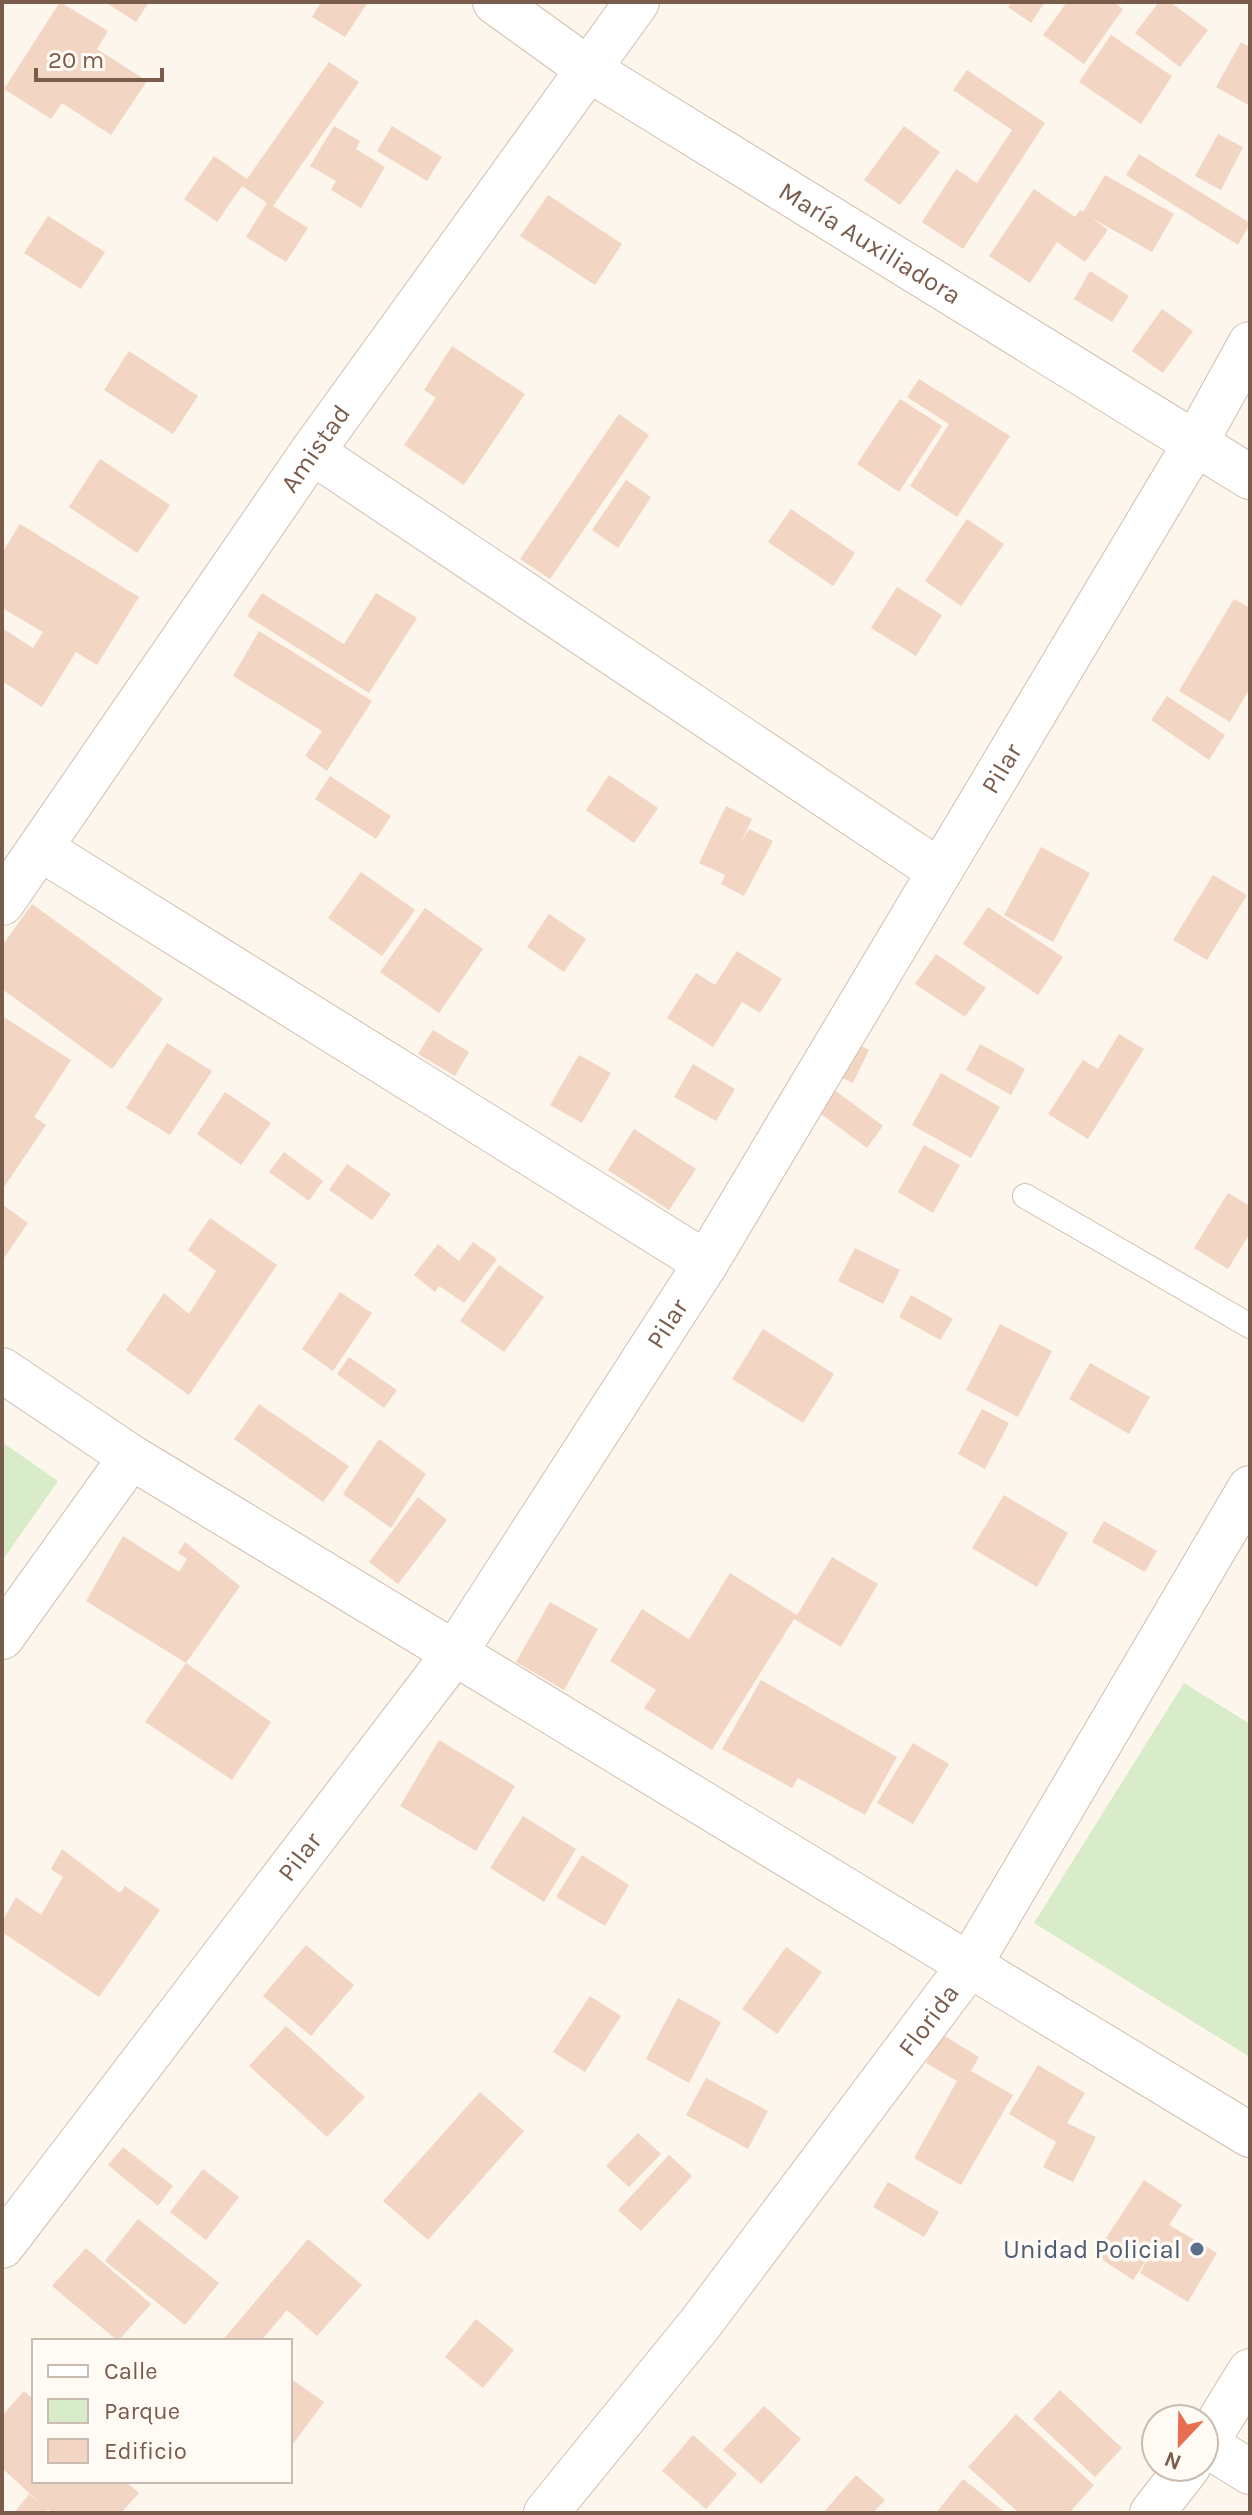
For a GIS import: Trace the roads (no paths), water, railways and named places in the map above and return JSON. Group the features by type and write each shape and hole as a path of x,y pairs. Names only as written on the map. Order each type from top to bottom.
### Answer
{"street":[{"name":"María Auxiliadora","path":"495,2 588,69 1250,477"},
{"name":"Amistad","path":"2,903 312,452 637,2"},
{"name":"Pilar","path":"2,2246 15,2203 454,1654 706,1263 1196,442 1250,344"},
{"path":"312,452 939,871"},
{"path":"41,849 706,1263"},
{"path":"2,1370 131,1457 968,1967 1250,2135"},
{"path":"2,1637 131,1457"},
{"name":"Florida","path":"546,2513 700,2324 968,1967 1250,1488"},
{"path":"1220,2419 1250,2371"},
{"path":"1220,2460 1250,2472"},
{"path":"1152,2513 1175,2483"}],"lane":[{"path":"1025,1196 1250,1326"}],"place":[{"name":"Unidad Policial","path":"1197,2249"}]}
